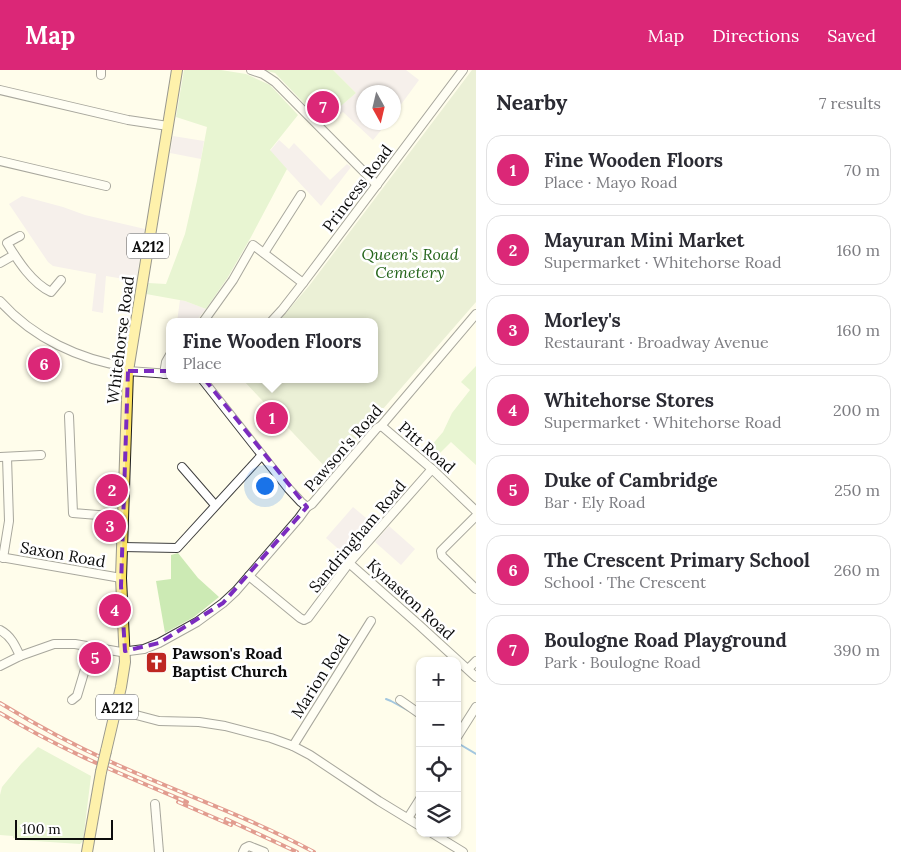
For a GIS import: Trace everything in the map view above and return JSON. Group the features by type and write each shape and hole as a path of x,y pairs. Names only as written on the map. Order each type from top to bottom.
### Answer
{"main road":[{"name":"Whitehorse Road","path":"87,852 101,772 124,672 125,651 121,578 128,369 177,70"}],"street":[{"path":"251,70 263,74 276,82 377,185"},
{"name":"Princess Road","path":"275,318 303,284 463,70"},
{"path":"0,90 128,120 168,126"},
{"path":"0,160 106,186"},
{"path":"264,253 301,195"},
{"path":"20,236 5,240 14,255 39,284 54,294 61,280"},
{"path":"206,318 233,280 253,245 303,284"},
{"path":"0,263 14,255"},
{"path":"0,301 21,322 49,341 88,357 128,369 166,374"},
{"name":"Pawson's Road","path":"249,576 307,507 312,504 377,428 381,426 476,314"},
{"path":"205,383 294,496 307,507"},
{"path":"69,416 72,513 123,516"},
{"name":"Pitt Road","path":"381,426 432,469 476,511"},
{"path":"2,558 9,521 3,457 41,455"},
{"path":"122,547 177,548 262,455"},
{"path":"187,469 215,505"},
{"name":"Sandringham Road","path":"249,576 300,618 304,620 308,618 349,562 432,469"},
{"path":"476,516 440,551 442,556 476,589"},
{"name":"Saxon Road","path":"2,558 121,578"},
{"name":"Kynaston Road","path":"349,562 476,677"},
{"path":"0,666 20,656 54,644 75,644 117,651 144,649 197,622 222,604 249,576"},
{"name":"Marion Road","path":"293,746 371,621"},
{"path":"0,630 9,636 20,656"},
{"path":"72,700 77,696 92,646"},
{"path":"468,669 476,661"},
{"path":"400,700 416,711"},
{"path":"461,731 476,707"},
{"path":"116,710 159,721 199,722 225,726 293,746 416,823"},
{"path":"155,804 159,852"},
{"path":"408,818 416,805"},
{"path":"439,837 463,852"},
{"path":"245,849 252,847 264,852"}],"highlighted area":[{"path":"128,371 198,371 307,507 223,603 159,643 125,651 121,586"}],"shaded area":[{"path":"333,70 406,70 419,80 401,104 401,85 356,85 356,93"},
{"path":"356,93 356,124 343,112 326,126 322,122"},
{"path":"362,130 381,130 373,140"},
{"path":"173,136 204,141 201,159 170,153"},
{"path":"279,140 289,149 294,143 330,180 347,164 351,167 321,206 270,151"},
{"path":"22,196 85,215 145,229 136,281 106,276 103,313 92,311 96,274 53,266 48,262 9,204"},
{"path":"180,300 206,309 198,318 178,318"},
{"path":"353,507 372,523 344,554 326,538"},
{"path":"389,526 415,549 401,565 375,542"}],"green space":[{"path":"184,70 221,70 246,74 270,85 298,115 270,150 287,169 228,277 206,309 185,301 146,294 148,283 166,284 185,234 207,127 176,117"},
{"path":"263,70 333,70 356,93 322,122 275,73"},
{"name":"Queen's Road Cemetery","path":"472,70 476,70 476,302 329,471 246,383 378,383 378,318 281,318 309,286"},
{"path":"476,366 476,465 451,442 432,461 424,454 443,432 452,413 470,390 461,382"},
{"path":"178,553 198,578 219,597 194,617 165,633 156,581 171,579 171,555"},
{"path":"38,747 91,776 83,841 80,844 20,840 13,838 13,836 0,835 0,795 2,787"}],"waterway":[{"path":"386,699 409,711"},
{"path":"461,745 476,754"}],"railway":[{"path":"0,703 97,755 289,839 314,852"},
{"path":"0,713 68,750 187,802"},
{"path":"178,802 231,825"},
{"path":"226,819 297,852"}],"place":[{"name":"Boulogne Road Playground","path":"323,107"},
{"name":"The Crescent Primary School","path":"44,364"},
{"name":"Fine Wooden Floors","path":"272,418"},
{"name":"Mayuran Mini Market","path":"112,490"},
{"name":"Morley's","path":"110,526"},
{"name":"Whitehorse Stores","path":"115,610"},
{"name":"Duke of Cambridge","path":"95,658"},
{"name":"Pawson's Road Baptist Church","path":"156,662"}]}
